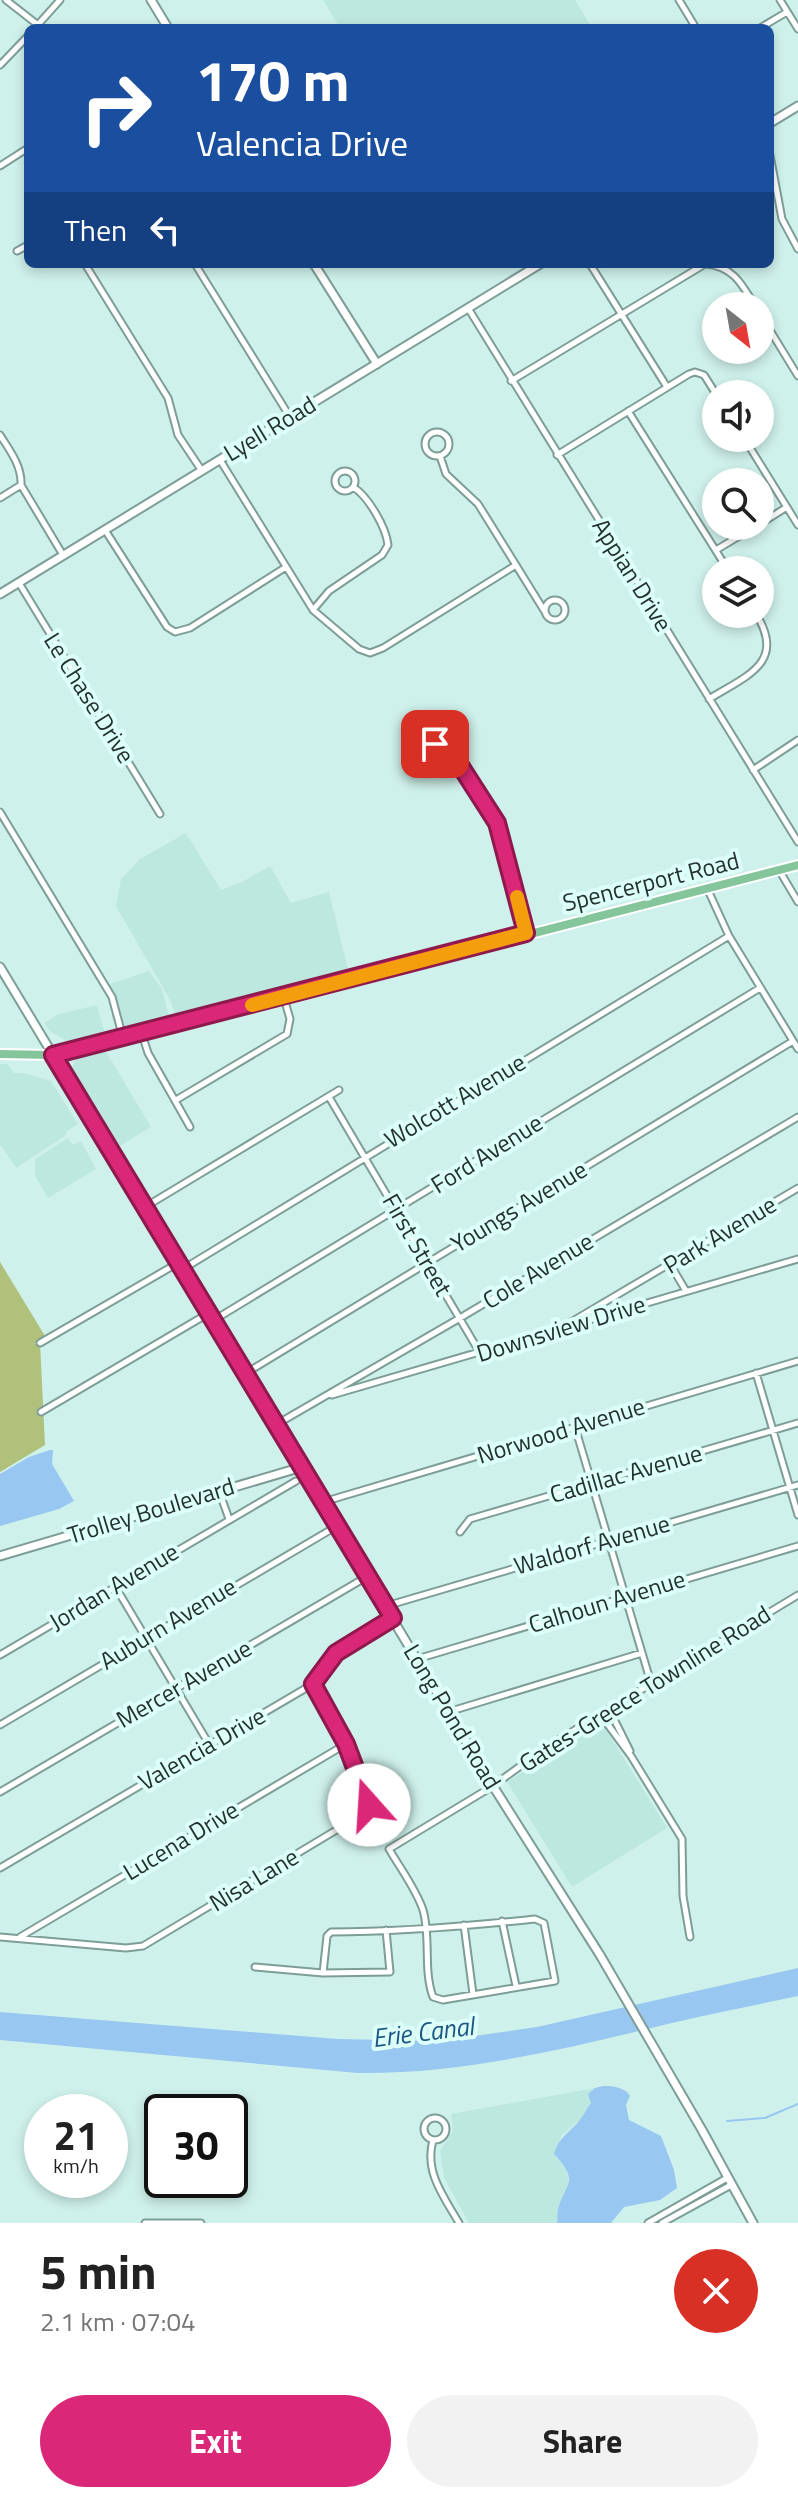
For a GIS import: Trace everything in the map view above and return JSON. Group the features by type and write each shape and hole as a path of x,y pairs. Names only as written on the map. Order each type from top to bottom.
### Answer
{"main road":[{"path":"151,0 166,24"},
{"path":"774,121 798,106"},
{"path":"317,268 377,364"},
{"name":"Lyell Road","path":"0,594 533,268"},
{"name":"Spencerport Road","path":"0,1054 53,1055 123,1039 798,865"},
{"name":"Long Pond Road","path":"0,967 448,1712 651,2041 753,2223"},
{"name":"Trolley Boulevard","path":"0,1556 302,1467"}],"street":[{"path":"6,0 35,24"},
{"path":"39,24 60,0"},
{"path":"679,0 694,24"},
{"path":"780,0 798,29"},
{"path":"767,24 787,12"},
{"path":"0,65 24,40"},
{"path":"0,166 24,151"},
{"path":"774,176 782,219 798,249"},
{"path":"17,251 24,247"},
{"path":"87,268 168,398 178,435 202,471"},
{"path":"197,268 290,417"},
{"path":"592,268 667,387"},
{"path":"511,381 698,268"},
{"path":"725,268 745,292"},
{"name":"Appian Drive","path":"468,308 798,842"},
{"path":"774,337 798,376"},
{"path":"557,455 695,372 704,375 707,380"},
{"path":"628,411 720,556"},
{"path":"436,433 444,435 449,441 446,452 440,456 432,455 426,446 427,439 436,433"},
{"path":"0,435 19,470 21,485 63,555"},
{"path":"753,452 798,525"},
{"path":"440,456 446,474 478,504 545,612"},
{"path":"220,460 313,610 359,649 376,652 516,565"},
{"path":"0,498 21,485"},
{"path":"313,610 329,591 382,555 388,545 385,533 362,492 353,487"},
{"path":"774,515 787,507"},
{"path":"105,530 167,627 175,632 190,628 286,567"},
{"path":"716,550 733,540"},
{"name":"Le Chase Drive","path":"19,583 160,814"},
{"path":"709,699 755,670 766,656 768,638 763,628"},
{"path":"753,770 798,740"},
{"path":"447,745 497,823 526,933"},
{"path":"0,812 112,997 123,1039"},
{"path":"779,870 798,902"},
{"path":"707,888 729,936 798,1049"},
{"name":"Wolcott Avenue","path":"40,1343 181,1266 729,936"},
{"name":"Ford Avenue","path":"41,1412 397,1210 760,988"},
{"path":"176,1100 287,1034 290,1019 283,997"},
{"path":"142,1034 148,1053 190,1127"},
{"name":"Youngs Avenue","path":"246,1373 793,1041"},
{"path":"145,1207 339,1090"},
{"name":"First Street","path":"329,1097 480,1353"},
{"name":"Cole Avenue","path":"277,1424 798,1117"},
{"name":"Park Avenue","path":"558,1330 798,1188"},
{"name":"Downsview Drive","path":"323,1398 798,1259"},
{"path":"670,1264 686,1291"},
{"name":"Norwood Avenue","path":"323,1502 798,1361"},
{"path":"756,1373 798,1515"},
{"name":"Cadillac Avenue","path":"460,1532 470,1519 798,1423"},
{"path":"575,1427 651,1683"},
{"name":"Jordan Avenue","path":"0,1655 296,1481"},
{"name":"Waldorf Avenue","path":"386,1606 798,1485"},
{"path":"219,1491 229,1519"},
{"name":"Auburn Avenue","path":"0,1725 337,1525"},
{"name":"Calhoun Avenue","path":"417,1659 798,1546"},
{"name":"Mercer Avenue","path":"0,1792 368,1576"},
{"path":"115,1586 209,1744"},
{"name":"Gates-Greece Townline Road","path":"425,1927 422,1909 389,1849 493,1786 545,1748 798,1595"},
{"name":"Valencia Drive","path":"0,1868 313,1684 336,1653 393,1618"},
{"path":"448,1712 642,1653"},
{"name":"Nisa Lane","path":"0,1937 126,1948 143,1946 367,1810 368,1800 346,1744 313,1684"},
{"path":"609,1709 631,1756"},
{"path":"600,1714 631,1756 682,1839 683,1896 690,1937"},
{"name":"Lucena Drive","path":"17,1939 346,1744"},
{"path":"323,1973 327,1936 331,1932 541,1920 547,1932 555,1981 443,2000 433,1997 425,1927"},
{"path":"502,1921 516,1986"},
{"path":"464,1925 473,1994"},
{"path":"255,1967 323,1973 390,1972 386,1930"},
{"path":"435,2118 444,2123 447,2130 441,2139 433,2140 427,2137 424,2130 428,2121 435,2118"},
{"path":"433,2140 430,2153 432,2172 459,2223"},
{"path":"648,2223 729,2182"},
{"path":"662,2223 729,2182"},
{"path":"145,2223 201,2223"}],"shaded area":[{"path":"323,0 575,0 590,24 338,24"},
{"path":"186,833 221,890 270,866 291,903 329,892 349,973 176,1016 169,998 116,906 121,879 140,859"},
{"path":"149,971 162,989 169,1017 125,1028 110,984"},
{"path":"97,1005 104,1031 68,1042 50,1031 44,1023 59,1014"},
{"path":"105,1050 151,1127 118,1147 72,1070 75,1060"},
{"path":"0,1064 8,1064 14,1073 51,1081 78,1124 16,1168 0,1144"},
{"path":"68,1138 72,1145 81,1141 96,1169 48,1198 35,1176 35,1159"},
{"path":"602,1723 667,1828 572,1887 507,1782"},
{"path":"595,2088 588,2094 592,2102 581,2119 562,2135 554,2154 567,2171 569,2186 558,2210 557,2223 469,2223 444,2178 440,2151 453,2131 451,2114"}],"green space":[{"path":"0,1262 45,1336 34,1344 40,1343 45,1445 0,1472"}],"water":[{"path":"53,1450 52,1464 74,1501 59,1509 0,1526 0,1474 29,1457"},
{"path":"798,1968 798,1996 516,2058 438,2069 358,2073 0,2040 0,2012 338,2039 440,2041 537,2027"},
{"path":"603,2086 628,2093 630,2096 626,2105 629,2120 661,2136 674,2170 677,2188 660,2200 624,2207 611,2223 557,2223 558,2209 569,2177 554,2154 556,2148 591,2103 588,2094"}],"waterway":[{"path":"727,2121 765,2118 798,2104"}],"slow traffic":[{"path":"252,1005 526,933 517,897"}],"route":[{"path":"369,1805 346,1744 313,1684 336,1653 393,1618 53,1055 526,933 497,823 447,745 435,744"}],"water label":[{"name":"Erie Canal","path":"423,2032"}]}
